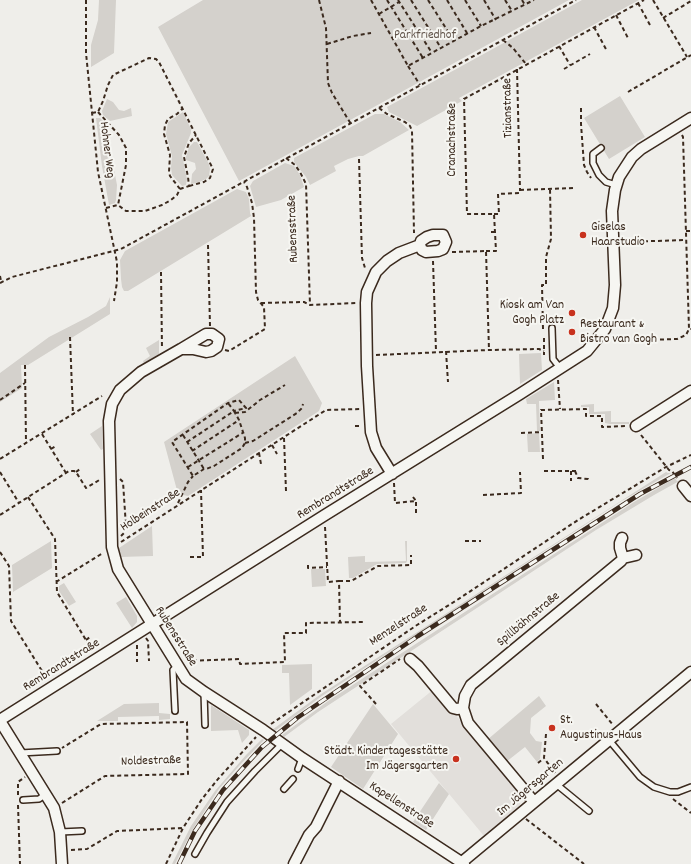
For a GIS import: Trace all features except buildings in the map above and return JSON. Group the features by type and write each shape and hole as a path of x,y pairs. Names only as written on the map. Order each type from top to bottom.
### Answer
{"street":[{"name":"Rembrandtstraße","path":"0,721 325,515 577,358 592,346 605,329 613,308 615,285 613,200 619,177 632,157 656,139 677,126 690,122"},
{"path":"392,474 376,448 370,425 367,355 367,292 376,272 387,261 399,253 417,246 427,237 440,235 443,236 446,242 443,249 432,252 422,250 417,246"},
{"path":"181,349 193,349 206,352 211,351 217,347 219,339 215,335 209,333"},
{"name":"Rubensstraße","path":"209,333 132,378 114,397 110,413 112,547 118,568 186,679 263,730"},
{"path":"636,426 691,391"},
{"path":"683,486 691,496"},
{"path":"622,538 620,548 623,558"},
{"name":"Spillbähnstraße","path":"463,708 465,696 471,685 623,558 636,555"},
{"path":"410,659 418,666 453,708 463,708 465,718 472,729 534,802"},
{"name":"Im Jägersgarten","path":"463,863 691,672"},
{"path":"0,721 54,808 60,832 62,864"},
{"name":"Kapellenstraße","path":"263,730 302,758 463,863"},
{"path":"294,864 309,835 316,827 339,781"}],"lane":[{"path":"601,148 593,154 593,163 599,176 606,182 616,186"},
{"path":"552,328 553,359 558,370"},
{"path":"175,711 173,670 176,663"},
{"path":"204,692 205,725"},
{"path":"609,740 629,764 654,787 670,792 678,792 691,787"},
{"path":"195,854 228,802 255,771 282,744"},
{"path":"20,753 57,751"},
{"path":"298,769 302,758"},
{"path":"284,790 293,779"},
{"path":"558,782 590,811"},
{"path":"23,800 39,799 46,794"},
{"path":"60,832 82,831"}],"path":[{"name":"Hohner Weg","path":"86,0 86,53 98,172 117,262 117,282 114,301"},
{"path":"319,0 326,28 328,83 332,93 351,124"},
{"path":"371,0 420,85"},
{"path":"387,0 423,58"},
{"path":"411,0 441,48"},
{"path":"428,0 454,41"},
{"path":"447,0 468,34"},
{"path":"465,0 481,26"},
{"path":"484,0 496,20"},
{"path":"505,0 512,11"},
{"path":"522,0 525,5"},
{"path":"408,66 481,26 496,20 534,0"},
{"path":"0,276 1,282 12,277 121,249 576,0"},
{"name":"Tizianstraße","path":"520,190 517,69 644,0"},
{"path":"654,0 663,18 687,57"},
{"path":"379,14 399,1 432,53"},
{"path":"663,18 691,2"},
{"path":"638,3 650,25"},
{"path":"616,15 628,38"},
{"path":"594,27 607,51"},
{"path":"327,44 354,36 371,33"},
{"path":"503,40 513,48 526,64"},
{"path":"559,46 570,65"},
{"path":"564,68 590,54"},
{"path":"628,92 691,55"},
{"path":"98,112 113,75 149,58 156,59 159,62 212,164 210,178 204,182 180,189 177,195 171,200 154,208 136,212 126,211 118,205"},
{"name":"Cranachstraße","path":"494,214 467,214 464,99 517,69"},
{"path":"180,189 170,176 170,155 164,134 165,125 168,119 177,114 183,108"},
{"path":"379,108 387,114 406,122 412,131 417,246"},
{"path":"581,108 584,165 586,172 594,181"},
{"path":"92,113 98,112"},
{"path":"98,112 119,134 126,148 126,165 118,205"},
{"path":"646,340 677,339 686,335 690,329 683,137 677,126"},
{"path":"189,186 184,157 189,143 196,135"},
{"name":"Rubensstraße","path":"286,158 295,165 306,184 310,305"},
{"path":"359,159 362,258 366,268"},
{"path":"217,347 229,351 266,329 264,307 258,300 256,292 254,218 249,192 244,182"},
{"path":"443,249 450,252 496,251 494,214 499,214 498,194 520,193 520,190 573,188"},
{"path":"542,285 546,285 546,257 551,238 550,189"},
{"path":"106,208 118,205"},
{"path":"686,231 691,231"},
{"path":"613,242 686,240"},
{"path":"208,245 209,333"},
{"path":"486,251 489,350"},
{"path":"432,252 436,351"},
{"path":"161,272 162,360"},
{"path":"261,303 304,302 310,305 366,303"},
{"path":"70,337 73,415"},
{"path":"367,355 436,351 544,351"},
{"path":"446,351 448,382"},
{"path":"25,365 26,443"},
{"path":"558,370 560,409"},
{"path":"0,400 25,383"},
{"path":"234,412 245,412 260,400 285,385"},
{"path":"0,459 102,396"},
{"path":"186,442 234,412 246,408 239,400 228,404 172,442 194,476"},
{"path":"178,504 185,488 194,476 204,469 214,466 242,448 245,442 244,432 239,420 228,404"},
{"path":"245,442 253,441 297,413 302,408 303,404"},
{"name":"Holbeinstraße","path":"112,547 326,410 369,409"},
{"path":"543,459 542,410 586,409 586,416 602,416 602,427 636,426 666,467 672,471 677,478 682,479 683,486"},
{"path":"192,451 239,420"},
{"path":"188,467 244,432"},
{"path":"521,433 542,432"},
{"path":"42,434 66,473"},
{"path":"183,435 204,469"},
{"path":"284,438 286,491"},
{"path":"272,445 277,454"},
{"path":"51,449 56,446"},
{"path":"259,453 261,464"},
{"name":"Menzelstraße","path":"166,864 183,828 202,799 263,730 417,625 578,520 666,467 691,455"},
{"path":"76,472 80,469"},
{"path":"0,515 69,471 74,470 76,472 86,488 111,472"},
{"path":"544,471 579,471"},
{"path":"571,471 571,481"},
{"path":"575,471 578,478 588,480"},
{"path":"0,472 19,503"},
{"path":"483,494 521,493 520,472"},
{"path":"392,474 394,478 394,502 416,501"},
{"name":"Holbeinstraße","path":"190,557 203,557 201,490"},
{"path":"28,497 55,539 57,592 97,659"},
{"path":"413,497 416,501 416,513"},
{"path":"325,515 328,582 351,581 378,566 411,565 411,555"},
{"path":"465,541 481,541"},
{"path":"56,582 112,547"},
{"path":"0,552 9,566 11,621 52,687"},
{"path":"308,565 308,568 327,567"},
{"path":"339,581 340,623"},
{"path":"176,663 239,659 240,664 285,662 284,633 306,633 306,623 365,622"},
{"path":"142,631 148,641 149,661"},
{"path":"86,640 90,637"},
{"path":"132,637 137,644 137,662"},
{"path":"376,704 360,686 402,657 410,659"},
{"path":"596,704 619,732"},
{"name":"Noldestraße","path":"54,808 106,776 188,774 187,722 101,724 57,751"},
{"path":"546,734 544,758 558,782"},
{"path":"538,763 544,758"},
{"path":"20,864 18,782 33,773"},
{"path":"670,792 674,801 691,813"},
{"path":"520,814 584,864"},
{"path":"62,851 87,849 117,831 183,828"}],"shaded area":[{"name":"Städt. Kindertagesstätte Im Jägersgarten","path":"434,689 521,794 520,805 484,836 391,724"}],"green space":[{"path":"99,0 116,0 114,53 91,67 91,45 98,20"},
{"name":"Parkfriedhof","path":"203,0 569,0 239,181 158,27"},
{"path":"582,0 639,0 459,98 462,101 417,126 389,112 387,107"},
{"path":"620,96 645,137 609,159 584,118"},
{"path":"107,99 113,102 119,110 124,111 131,108 132,116 110,121 103,115 102,111"},
{"path":"183,112 191,129 191,133 182,155 187,179 186,185 182,186 172,175 172,156 166,134 168,122"},
{"path":"375,114 384,114 400,122 409,130 363,156 348,159 334,166 336,171 310,185 306,177 294,162 294,158"},
{"path":"96,118 100,118 105,123 117,185 115,203 109,205 102,166"},
{"path":"194,142 197,142 209,164 210,169 209,176 206,179 191,184 192,174 196,169 195,163 186,160 186,157 189,147"},
{"path":"285,163 294,166 300,175 304,187 281,200 256,207 250,186 253,181"},
{"path":"237,189 246,192 249,199 251,216 128,291 124,291 122,287 120,260 125,251"},
{"path":"110,297 110,314 28,365 21,365 22,388 0,402 0,373 49,337 106,306"},
{"path":"159,340 159,354 144,364 143,361 150,356 146,348"},
{"path":"541,353 542,370 520,384 519,354"},
{"path":"295,356 322,403 319,411 188,496 178,494 164,442"},
{"path":"554,382 555,400 539,401 540,431 537,431 536,404 527,404 526,399"},
{"path":"594,404 594,412 611,411 611,422 629,422 629,424 605,423 605,414 589,414 589,407 581,407 581,405"},
{"path":"102,426 103,449 101,450 90,434"},
{"path":"539,433 540,452 528,452 527,434"},
{"path":"666,472 671,473 620,502 322,696 275,731 272,730 321,694"},
{"path":"675,478 677,481 681,480 596,530 318,712 284,737 282,735 328,701 634,502"},
{"path":"152,526 153,556 120,557 119,548"},
{"path":"51,541 52,568 13,592 12,565"},
{"path":"405,541 407,541 406,563 377,564 353,578 349,578 348,557 365,556 365,562 406,561"},
{"path":"311,569 325,569 326,586 312,587"},
{"path":"64,583 76,602 69,606 59,591 59,586"},
{"path":"126,597 137,616 137,622 132,628 116,603"},
{"path":"312,664 312,689 290,705 289,673 282,673 282,665"},
{"path":"539,696 546,706 531,718 530,733 536,741 542,742 540,759 537,762 525,747 506,762 487,740"},
{"path":"159,703 159,713 170,714 170,719 159,720 159,716 118,717 118,721 97,721 124,704"},
{"path":"373,704 398,734 363,789 331,767"},
{"path":"211,705 249,730 249,735 242,743 238,730 211,731"},
{"path":"262,739 264,740 219,789 193,829 175,864 172,864 191,826 215,791"},
{"path":"439,783 449,794 426,830 413,822"}],"railway":[{"path":"179,864 195,831 223,790 262,747 297,718 418,636 640,494 691,467"}],"place":[{"name":"Giselas Haarstudio","path":"583,235"},
{"name":"Kiosk am Van Gogh Platz","path":"572,313"},
{"name":"Restaurant & Bistro van Gogh","path":"572,332"},
{"name":"St. Augustinus-Haus","path":"552,728"},
{"name":"Städt. Kindertagesstätte Im Jägersgarten","path":"456,759"}]}
